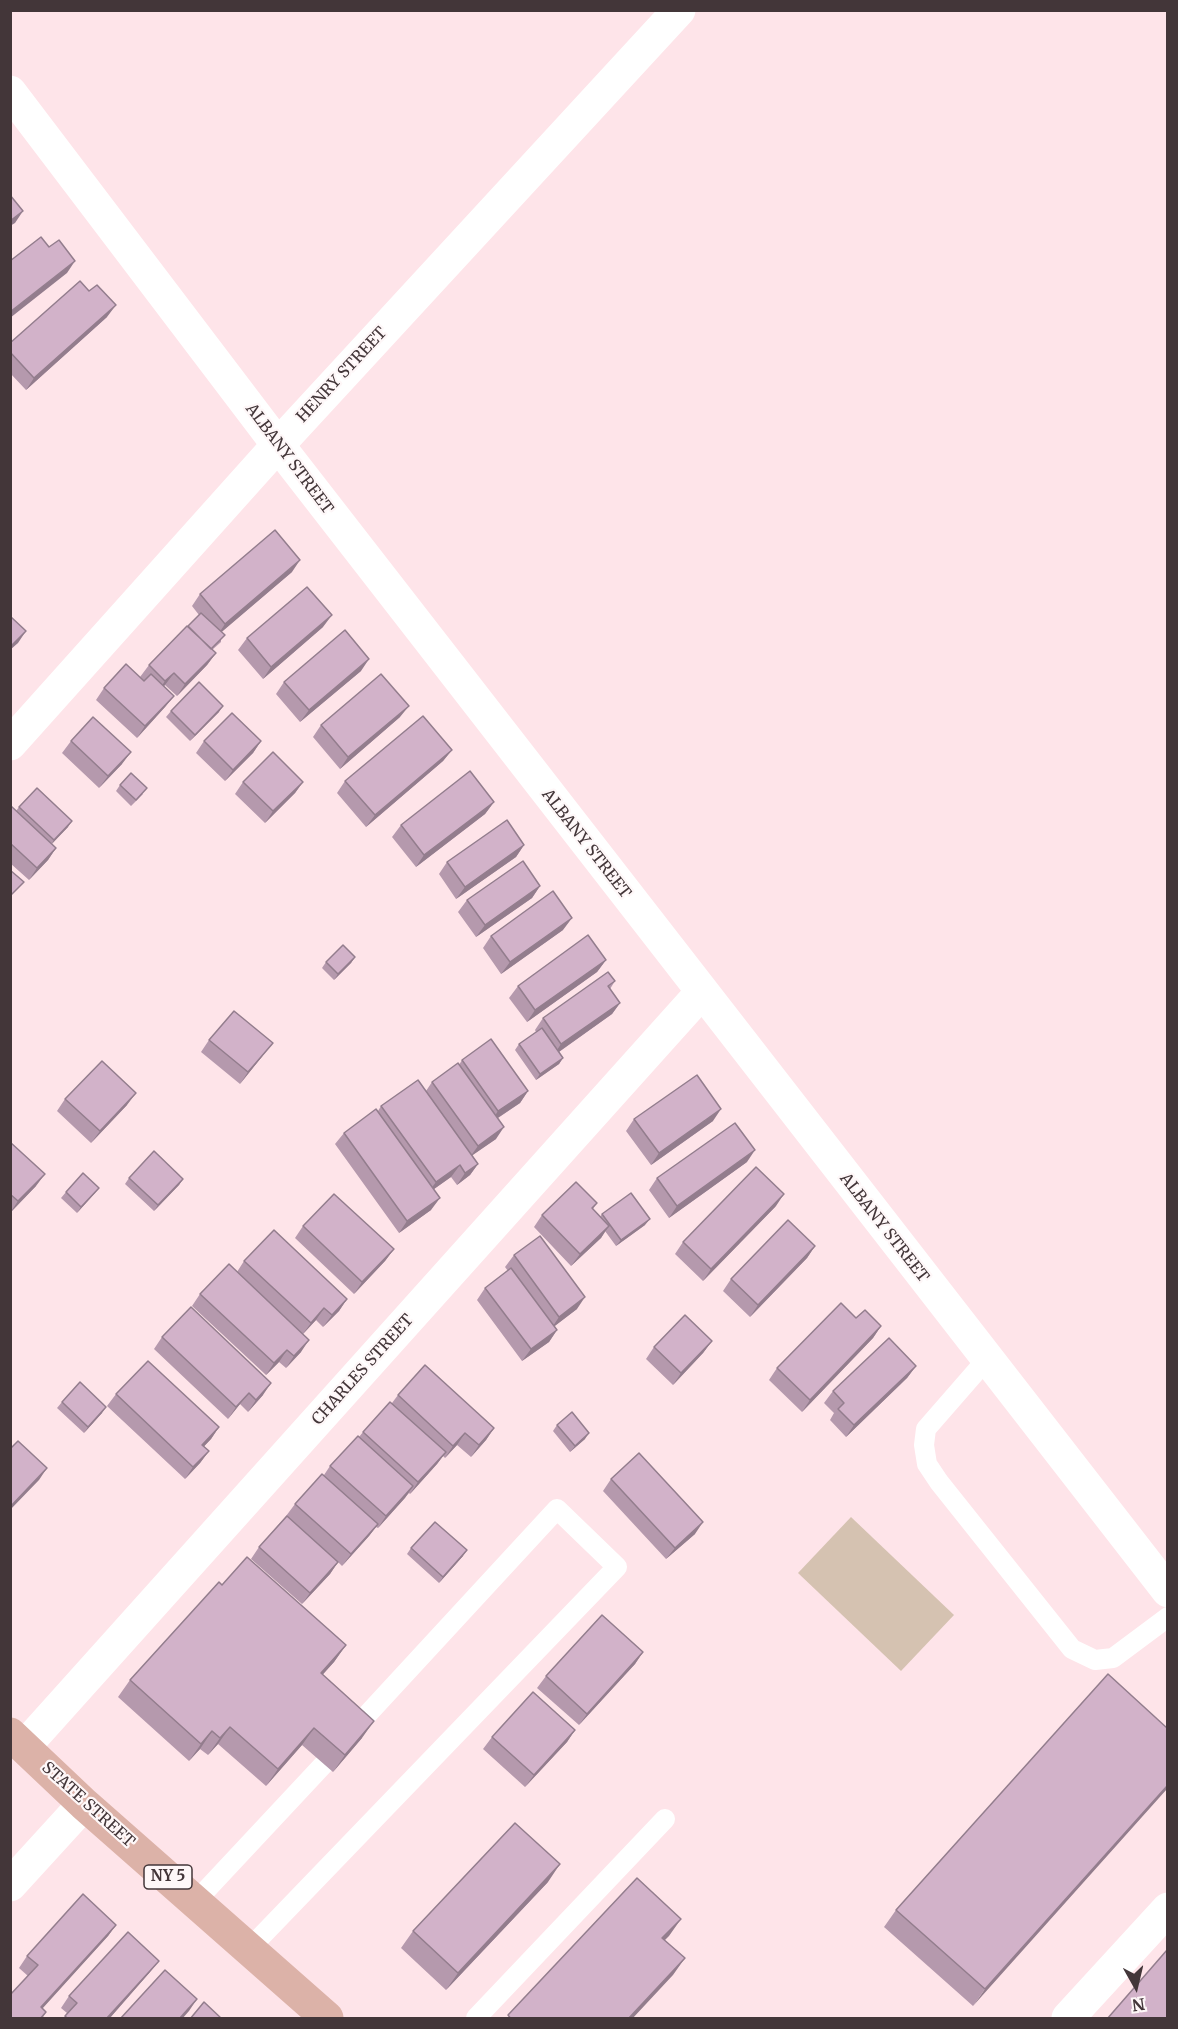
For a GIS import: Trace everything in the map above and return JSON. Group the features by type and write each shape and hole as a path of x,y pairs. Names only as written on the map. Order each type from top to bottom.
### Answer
{"main road":[{"name":"STATE STREET","path":"17,1741 84,1804 327,2019"}],"street":[{"name":"HENRY STREET","path":"10,744 278,445 679,10"},
{"name":"ALBANY STREET","path":"10,92 278,445 1167,1591"},
{"name":"CHARLES STREET","path":"17,1741 701,993"},
{"path":"10,1885 84,1804"},
{"path":"1068,2019 1167,1909"}],"lane":[{"path":"987,1359 926,1429 924,1445 927,1464 939,1482 1072,1649 1095,1660 1113,1658 1167,1617"},
{"path":"249,1949 617,1567 557,1509 353,1730"},
{"path":"195,1902 324,1764"},
{"path":"476,2019 665,1819"}],"shaded area":[{"path":"851,1517 954,1615 901,1671 798,1573"}],"building":[{"path":"10,195 23,211 10,221"},
{"path":"41,237 49,247 59,240 75,261 10,312 10,261"},
{"path":"80,281 89,291 97,285 116,305 34,378 10,352 10,343"},
{"path":"275,530 300,560 225,624 200,594"},
{"path":"307,587 332,615 271,667 247,638"},
{"path":"201,613 225,635 211,649 188,626"},
{"path":"10,616 26,631 10,647"},
{"path":"187,626 216,653 185,684 174,673 165,681 149,665"},
{"path":"345,630 369,659 309,710 284,682"},
{"path":"126,664 144,681 151,674 174,696 145,726 104,688"},
{"path":"381,674 409,706 348,757 321,725"},
{"path":"199,682 223,706 195,735 171,711"},
{"path":"232,713 261,741 233,770 204,741"},
{"path":"423,716 452,750 375,815 345,781"},
{"path":"93,717 131,752 108,776 71,741"},
{"path":"273,752 303,782 273,811 243,782"},
{"path":"470,771 494,802 424,855 401,825"},
{"path":"131,773 147,788 136,800 120,785"},
{"path":"37,788 72,821 54,840 19,807"},
{"path":"11,806 56,848 37,868 10,843"},
{"path":"507,820 524,845 465,887 447,862"},
{"path":"523,861 540,886 485,925 467,900"},
{"path":"10,870 24,882 10,896"},
{"path":"553,891 572,918 510,962 491,936"},
{"path":"588,935 606,960 535,1010 518,986"},
{"path":"343,945 355,957 338,974 326,962"},
{"path":"608,972 615,981 608,986 620,1003 561,1044 543,1018"},
{"path":"234,1011 273,1043 248,1072 209,1040"},
{"path":"542,1028 563,1058 540,1074 519,1044"},
{"path":"491,1039 528,1091 498,1111 462,1060"},
{"path":"102,1061 136,1093 100,1131 65,1099"},
{"path":"458,1063 504,1127 478,1146 432,1082"},
{"path":"697,1075 721,1109 659,1153 634,1119"},
{"path":"418,1080 478,1164 465,1173 460,1165 436,1182 381,1106"},
{"path":"376,1109 440,1198 407,1221 344,1133"},
{"path":"735,1123 755,1150 677,1206 657,1178"},
{"path":"10,1142 45,1174 18,1201 10,1194"},
{"path":"154,1151 183,1179 158,1205 129,1178"},
{"path":"756,1167 784,1194 711,1269 683,1242"},
{"path":"83,1173 99,1188 81,1207 66,1192"},
{"path":"576,1182 597,1203 592,1208 609,1226 580,1254 542,1215"},
{"path":"631,1193 650,1219 621,1240 602,1214"},
{"path":"334,1194 394,1249 362,1282 303,1226"},
{"path":"788,1220 815,1246 758,1305 731,1279"},
{"path":"274,1230 347,1299 332,1315 324,1308 311,1323 244,1261"},
{"path":"540,1236 585,1297 559,1317 514,1255"},
{"path":"229,1264 309,1340 294,1356 287,1350 274,1363 200,1294"},
{"path":"511,1268 557,1330 531,1349 485,1288"},
{"path":"841,1303 856,1318 865,1310 881,1326 810,1400 777,1368"},
{"path":"191,1307 271,1383 256,1400 249,1393 236,1407 162,1337"},
{"path":"685,1315 712,1341 681,1373 654,1347"},
{"path":"889,1338 916,1366 854,1425 838,1409 844,1403 833,1391"},
{"path":"148,1361 219,1427 202,1445 209,1451 193,1467 116,1394"},
{"path":"425,1365 494,1428 479,1445 465,1433 453,1446 398,1395"},
{"path":"80,1382 106,1407 88,1427 62,1402"},
{"path":"390,1402 446,1452 418,1482 363,1432"},
{"path":"572,1412 589,1433 575,1446 557,1425"},
{"path":"358,1436 413,1486 386,1516 330,1466"},
{"path":"18,1441 47,1468 10,1507 10,1449"},
{"path":"639,1453 703,1522 675,1548 611,1479"},
{"path":"322,1474 378,1524 351,1554 295,1504"},
{"path":"287,1516 338,1562 310,1593 259,1547"},
{"path":"435,1522 467,1550 443,1577 411,1548"},
{"path":"247,1557 346,1645 321,1673 374,1721 345,1755 314,1728 278,1769 230,1727 220,1738 212,1731 201,1744 130,1680 219,1582 222,1585"},
{"path":"602,1615 643,1652 587,1714 546,1676"},
{"path":"1108,1674 1167,1728 1167,1786 985,1989 896,1910"},
{"path":"533,1692 575,1730 534,1775 492,1737"},
{"path":"515,1823 560,1864 458,1973 413,1931"},
{"path":"637,1878 681,1919 662,1938 685,1958 628,2019 511,2019 508,2015"},
{"path":"83,1894 116,1925 41,2007 46,2012 40,2019 10,2019 10,1995 38,1965 27,1956"},
{"path":"128,1932 159,1961 106,2019 68,2019 65,2016 77,2003 69,1996"},
{"path":"1167,1950 1167,2019 1107,2019"},
{"path":"165,1970 197,1999 179,2019 120,2019"},
{"path":"204,2002 222,2019 190,2019"}]}
